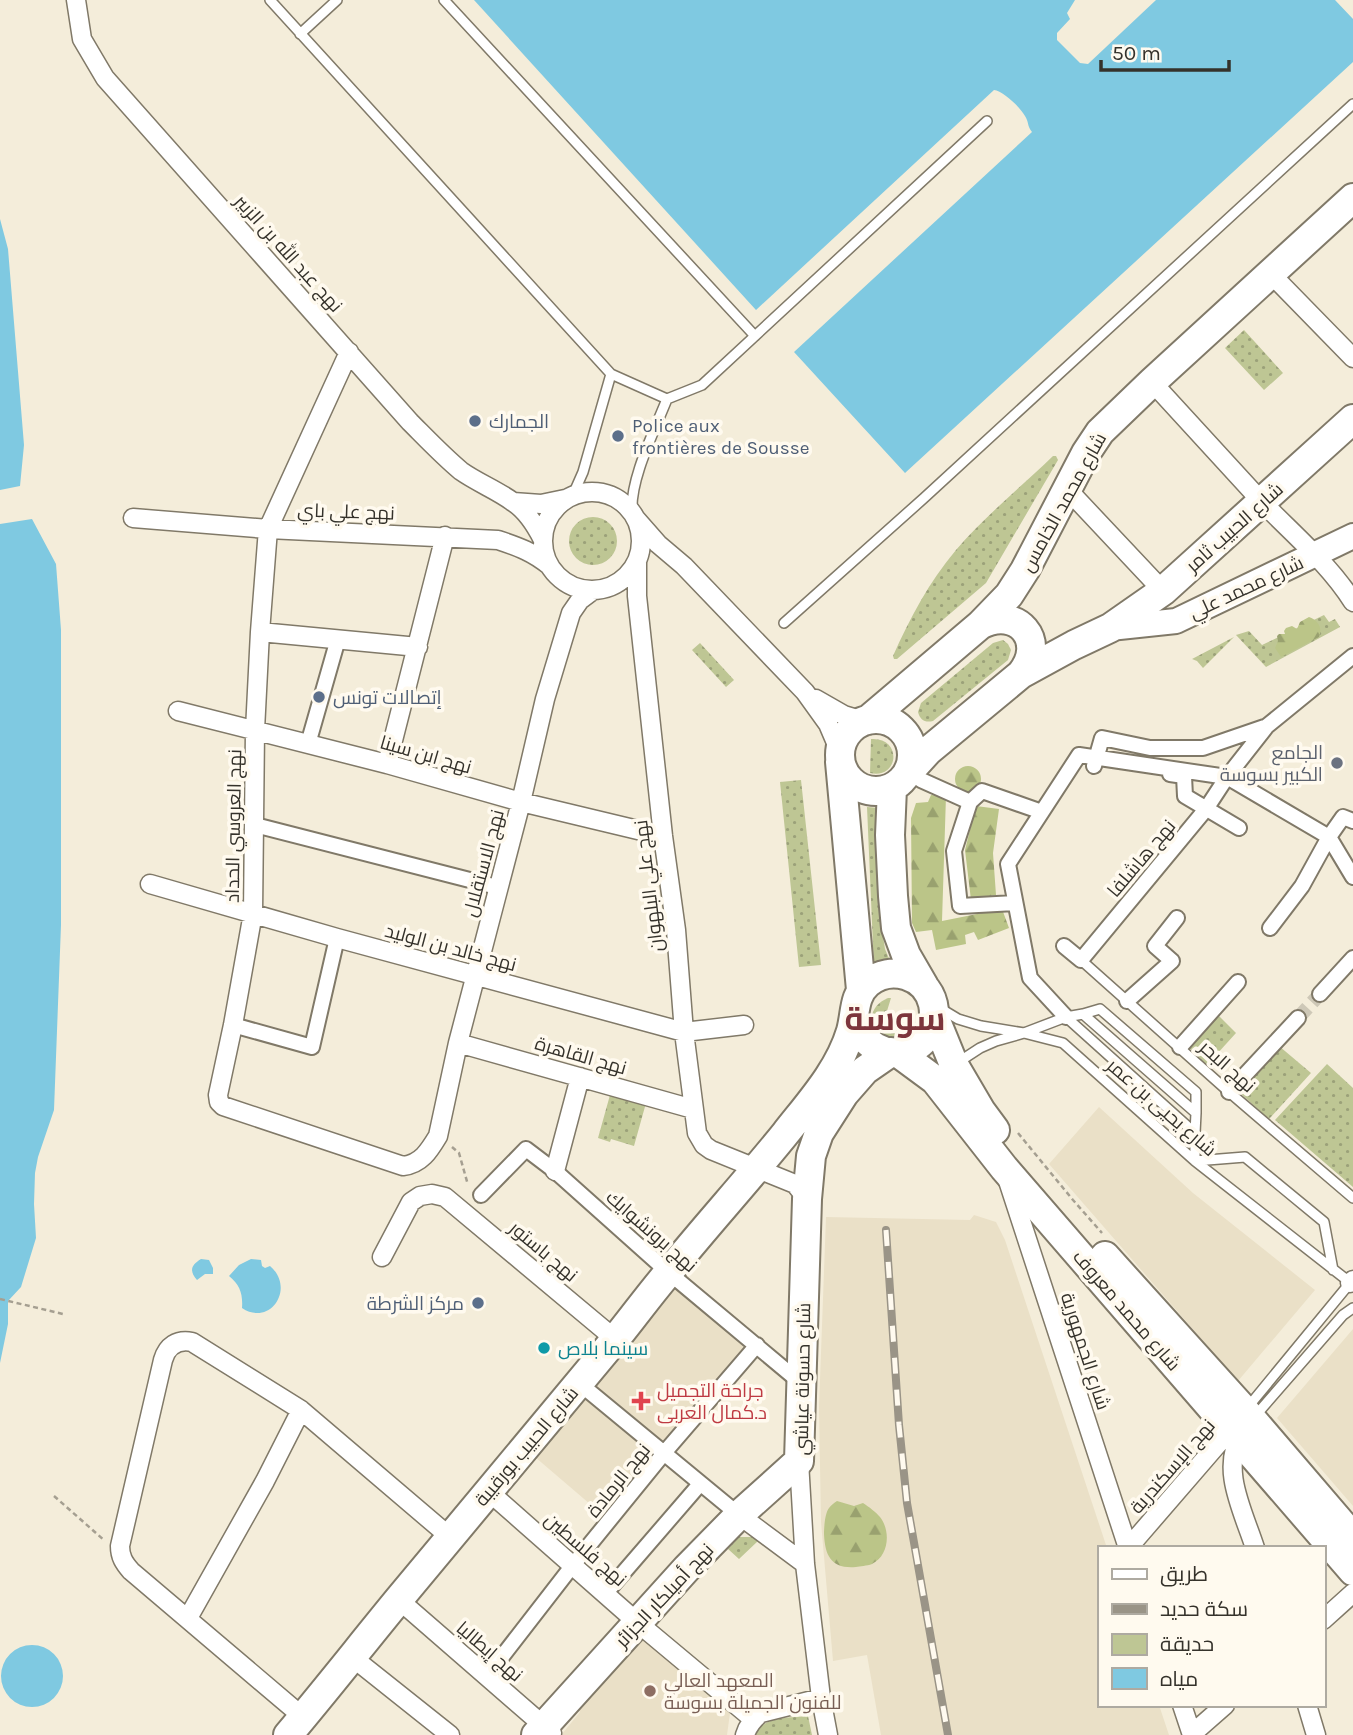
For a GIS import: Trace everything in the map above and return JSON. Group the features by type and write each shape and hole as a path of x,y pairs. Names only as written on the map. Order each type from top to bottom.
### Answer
{"main road":[{"name":"شارع محمد الخامس","path":"866,720 997,610 1014,589 1086,453 1100,432 1353,198"},
{"name":"شارع الحبيب ثامر","path":"1110,628 1163,591 1353,419"},
{"name":"شارع محمد علي","path":"906,781 928,751 1021,674 1110,628 1176,621 1353,536"},
{"path":"980,625 1000,618 1021,625 1032,644 1032,655 1021,674"},
{"path":"840,757 847,777 853,783 872,791 882,791 906,781 912,751 901,729 880,719 866,720 850,729 841,743 840,757 861,990"},
{"name":"شارع محمد معروف","path":"906,781 890,835 896,928 905,955 929,1000 944,1072 1004,1168 1242,1425 1353,1537"},
{"path":"904,974 915,979 929,1000 931,1027 919,1044 909,1051 894,1052 875,1047 865,1040 854,1017 861,990 880,975 904,974"},
{"name":"شارع الحبيب بورقيبة","path":"296,1726 814,1097 836,1067 847,1043 854,1017"},
{"name":"شارع محمد معروف","path":"894,1052 944,1072 981,1111 1012,1153 1242,1425 1353,1571"},
{"name":"شارع حسونة عياشي","path":"799,1461 807,1199 811,1156 819,1133 831,1112 856,1080 865,1070 894,1052"},
{"name":"نهج أميلكار الجزائر","path":"545,1732 687,1568 799,1461"}],"street":[{"name":"نهج عبد الله بن الزبير","path":"76,0 82,39 105,78 410,422 458,468 513,502 531,519 543,540"},
{"path":"1271,274 1353,358"},
{"name":"نهج العروسي الحداد","path":"349,352 268,529 255,730 253,913 218,1095 223,1106 402,1166 412,1165 420,1160"},
{"path":"1152,382 1342,585 1353,602"},
{"path":"1068,490 1163,591"},
{"path":"571,613 570,597 563,581 550,566 544,549 545,527 558,506 570,498 585,493 611,496 634,515 658,544 684,566 805,692 828,724 840,757"},
{"name":"نهج عبد الله بن الزبير","path":"513,502 541,504 570,498"},
{"path":"563,581 572,586 592,590 614,586 624,580 632,571 642,542 634,515"},
{"name":"نهج علي باي","path":"133,518 268,529 498,540 537,555 550,566"},
{"path":"387,764 445,537"},
{"path":"638,558 662,559 684,566"},
{"name":"نهج علي البلهوان","path":"638,558 637,596 697,1133 704,1145 711,1150 758,1168"},
{"name":"نهج الاستقلال","path":"420,1160 438,1136 458,1043 545,699 571,613 579,600 592,590"},
{"path":"260,632 418,647"},
{"path":"308,744 338,639"},
{"path":"1095,762 1102,738 1150,748 1202,748 1266,726 1353,656"},
{"path":"805,692 837,712 866,720"},
{"name":"نهج ابن سينا","path":"178,711 387,764 521,802 663,836"},
{"name":"نهج هاشلفا","path":"1081,960 1206,809 1266,726"},
{"path":"1066,1017 1030,978 1008,864 1079,755 1095,762 1184,776 1185,796 1239,828"},
{"path":"1095,762 1227,777 1329,837 1353,877"},
{"path":"906,781 970,802"},
{"path":"1016,903 960,906 954,851 970,802 982,791 1042,812"},
{"path":"1270,928 1302,886 1343,817 1353,821"},
{"path":"255,825 498,887"},
{"name":"نهج خالد بن الوليد","path":"150,884 684,1032 744,1025"},
{"path":"1127,1000 1172,961 1154,946 1177,918"},
{"path":"233,1026 312,1047 337,938"},
{"path":"1064,946 1081,960"},
{"path":"1320,993 1353,958"},
{"path":"1180,1047 1238,982"},
{"path":"1229,1091 1298,1018"},
{"name":"نهج القاهرة","path":"458,1043 693,1108"},
{"path":"555,1171 580,1077"},
{"name":"نهج برونشوايك","path":"481,1195 526,1149 803,1384"},
{"path":"758,1168 795,1184 807,1199"},
{"name":"شارع الجمهورية","path":"1004,1168 1127,1546"},
{"name":"نهج باستور","path":"382,1257 411,1202 420,1196 432,1194 445,1197 615,1339"},
{"path":"296,1726 188,1618 131,1571 120,1555 163,1360 169,1348 180,1341 192,1342 301,1410 450,1537"},
{"name":"نهج الرمادة","path":"488,1676 664,1453 757,1345"},
{"path":"579,1383 739,1516 805,1564"},
{"path":"188,1618 265,1481 301,1410"},
{"path":"1242,1425 1232,1458 1233,1476 1254,1546"},
{"name":"نهج الإسكندرية","path":"1130,1546 1242,1425"},
{"name":"شارع حسونة عياشي","path":"799,1461 805,1564 828,1735"},
{"path":"605,1594 700,1484"},
{"name":"نهج فلسطين","path":"488,1491 638,1623 749,1727"},
{"path":"1325,1618 1353,1593"},
{"name":"نهج إيطاليا","path":"399,1600 488,1676 545,1732"},
{"path":"352,1657 450,1735"},
{"path":"749,1727 761,1713 821,1698"},
{"path":"1183,1707 1192,1735 1223,1707"},
{"path":"1308,1707 1317,1735"}],"lane":[{"path":"270,0 611,374 667,400"},
{"path":"300,34 337,0"},
{"path":"444,0 755,336"},
{"path":"784,623 1353,104"},
{"path":"634,515 631,500 634,484 667,400 702,385 987,121"},
{"path":"570,498 583,472 611,374"},
{"name":"نهج البحر","path":"1081,960 1353,1198"},
{"name":"شارع يحيى بن عمر","path":"929,1000 958,1019 1063,1043 1195,1161 1352,1283"},
{"path":"944,1072 980,1048 996,1041 1066,1017 1100,1009 1196,1092 1195,1161 1245,1157 1324,1222 1333,1270"},
{"path":"1083,1014 1196,1113"},
{"path":"1066,1017 1195,1133"},
{"path":"1242,1425 1352,1283"},
{"path":"1242,1425 1343,1315 1353,1308"}],"path":[{"path":"1017,1132 1106,1238"},
{"path":"438,1136 459,1153 467,1184 481,1195"},
{"path":"0,1299 63,1314"},
{"path":"54,1496 120,1555"}],"shaded area":[{"path":"1099,1107 1193,1193 1315,1290 1238,1381 1049,1164"},
{"path":"974,1215 996,1222 1005,1240 1106,1546 1098,1546 1098,1707 1160,1707 1169,1735 881,1735 867,1655 833,1661 821,1522 819,1407 826,1217 970,1220"},
{"name":"جراحة التجميل د.كمال العربى","path":"677,1287 747,1345 604,1516 535,1457"},
{"path":"1353,1329 1353,1506 1277,1418"},
{"name":"المعهد العالي للفنون الجميلة بسوسة","path":"643,1639 655,1650 658,1647 730,1713 727,1735 562,1734 580,1712 578,1709"}],"green space":[{"path":"1244,330 1283,373 1264,390 1225,348"},
{"path":"1053,456 1058,460 986,583 894,659 913,614 946,562 979,525"},
{"path":"593,517 610,524 617,541 610,558 593,565 576,558 569,541 576,524"},
{"path":"1324,615 1329,622 1335,619 1340,627 1266,667 1236,635 1249,631 1262,645"},
{"path":"1309,617 1319,625 1319,637 1281,657 1275,648 1277,636 1285,634 1286,628 1292,626 1297,629 1300,622"},
{"path":"1234,637 1203,668 1192,659"},
{"path":"1003,640 1011,650 1008,660 933,721 922,719 918,712 921,703 993,643"},
{"path":"700,643 734,680 726,687 692,650"},
{"path":"871,739 888,744 892,751 891,765 880,773 870,773"},
{"path":"968,766 977,770 981,779 977,788 968,792 959,788 955,779 959,770"},
{"path":"801,780 821,965 799,967 780,782"},
{"path":"931,795 946,796 942,921 1002,909 1009,928 978,940 974,932 965,935 966,944 936,950 932,930 916,932 912,923 911,818 916,803 928,802"},
{"path":"976,806 999,809 993,853 996,895 971,900 965,850"},
{"path":"867,807 879,808 880,917 885,949 892,966 874,969"},
{"path":"891,998 887,1011 904,1022 914,1013 915,1021 909,1035 886,1041 872,1025 872,1016 880,1002"},
{"path":"1216,1013 1236,1033 1207,1065 1187,1046"},
{"path":"1279,1046 1311,1073 1269,1119 1239,1092"},
{"path":"1327,1064 1353,1088 1353,1187 1275,1120"},
{"path":"610,1095 646,1103 634,1146 598,1138"},
{"path":"837,1501 854,1506 863,1503 884,1523 887,1543 882,1555 872,1564 841,1566 828,1555 824,1534 825,1520 829,1508"},
{"path":"739,1537 753,1537 758,1541 739,1559 728,1549"},
{"path":"808,1716 812,1735 754,1735 770,1721"}],"water":[{"path":"474,0 1075,0 1067,13 1070,19 1057,33 1057,40 1080,63 1088,64 1156,0 1335,0 1353,19 1353,62 905,473 794,352 1032,132 1019,108 1006,96 994,90 756,310"},
{"path":"0,219 8,249 24,445 20,486 0,490"},
{"path":"32,519 56,564 61,630 61,925 54,1110 35,1173 36,1238 21,1287 8,1301 8,1324 0,1363 0,524"},
{"path":"201,1259 209,1260 213,1274 205,1274 197,1280 192,1268"},
{"path":"251,1259 261,1260 265,1268 270,1266 281,1285 276,1302 262,1313 252,1313 242,1308 240,1290 229,1276 239,1265"},
{"path":"26,1645 38,1645 54,1654 61,1664 61,1688 54,1698 38,1707 26,1707 15,1702 6,1693 1,1682 1,1670 6,1659 15,1650"}],"tunnel":[{"path":"1298,1018 1320,994"}],"railway":[{"path":"886,1230 907,1503 948,1735"}],"place":[{"name":"الجمارك","path":"475,421"},
{"name":"Police aux frontières de Sousse","path":"618,436"},
{"name":"إتصالات تونس","path":"319,697"},
{"name":"الجامع الكبير بسوسة","path":"1337,763"},
{"name":"مركز الشرطة","path":"478,1303"},
{"name":"سينما بلاص","path":"544,1348"},
{"name":"جراحة التجميل د.كمال العربى","path":"641,1401"},
{"name":"المعهد العالي للفنون الجميلة بسوسة","path":"650,1691"}],"district":[{"name":"سوسة","path":"895,1018"}]}
